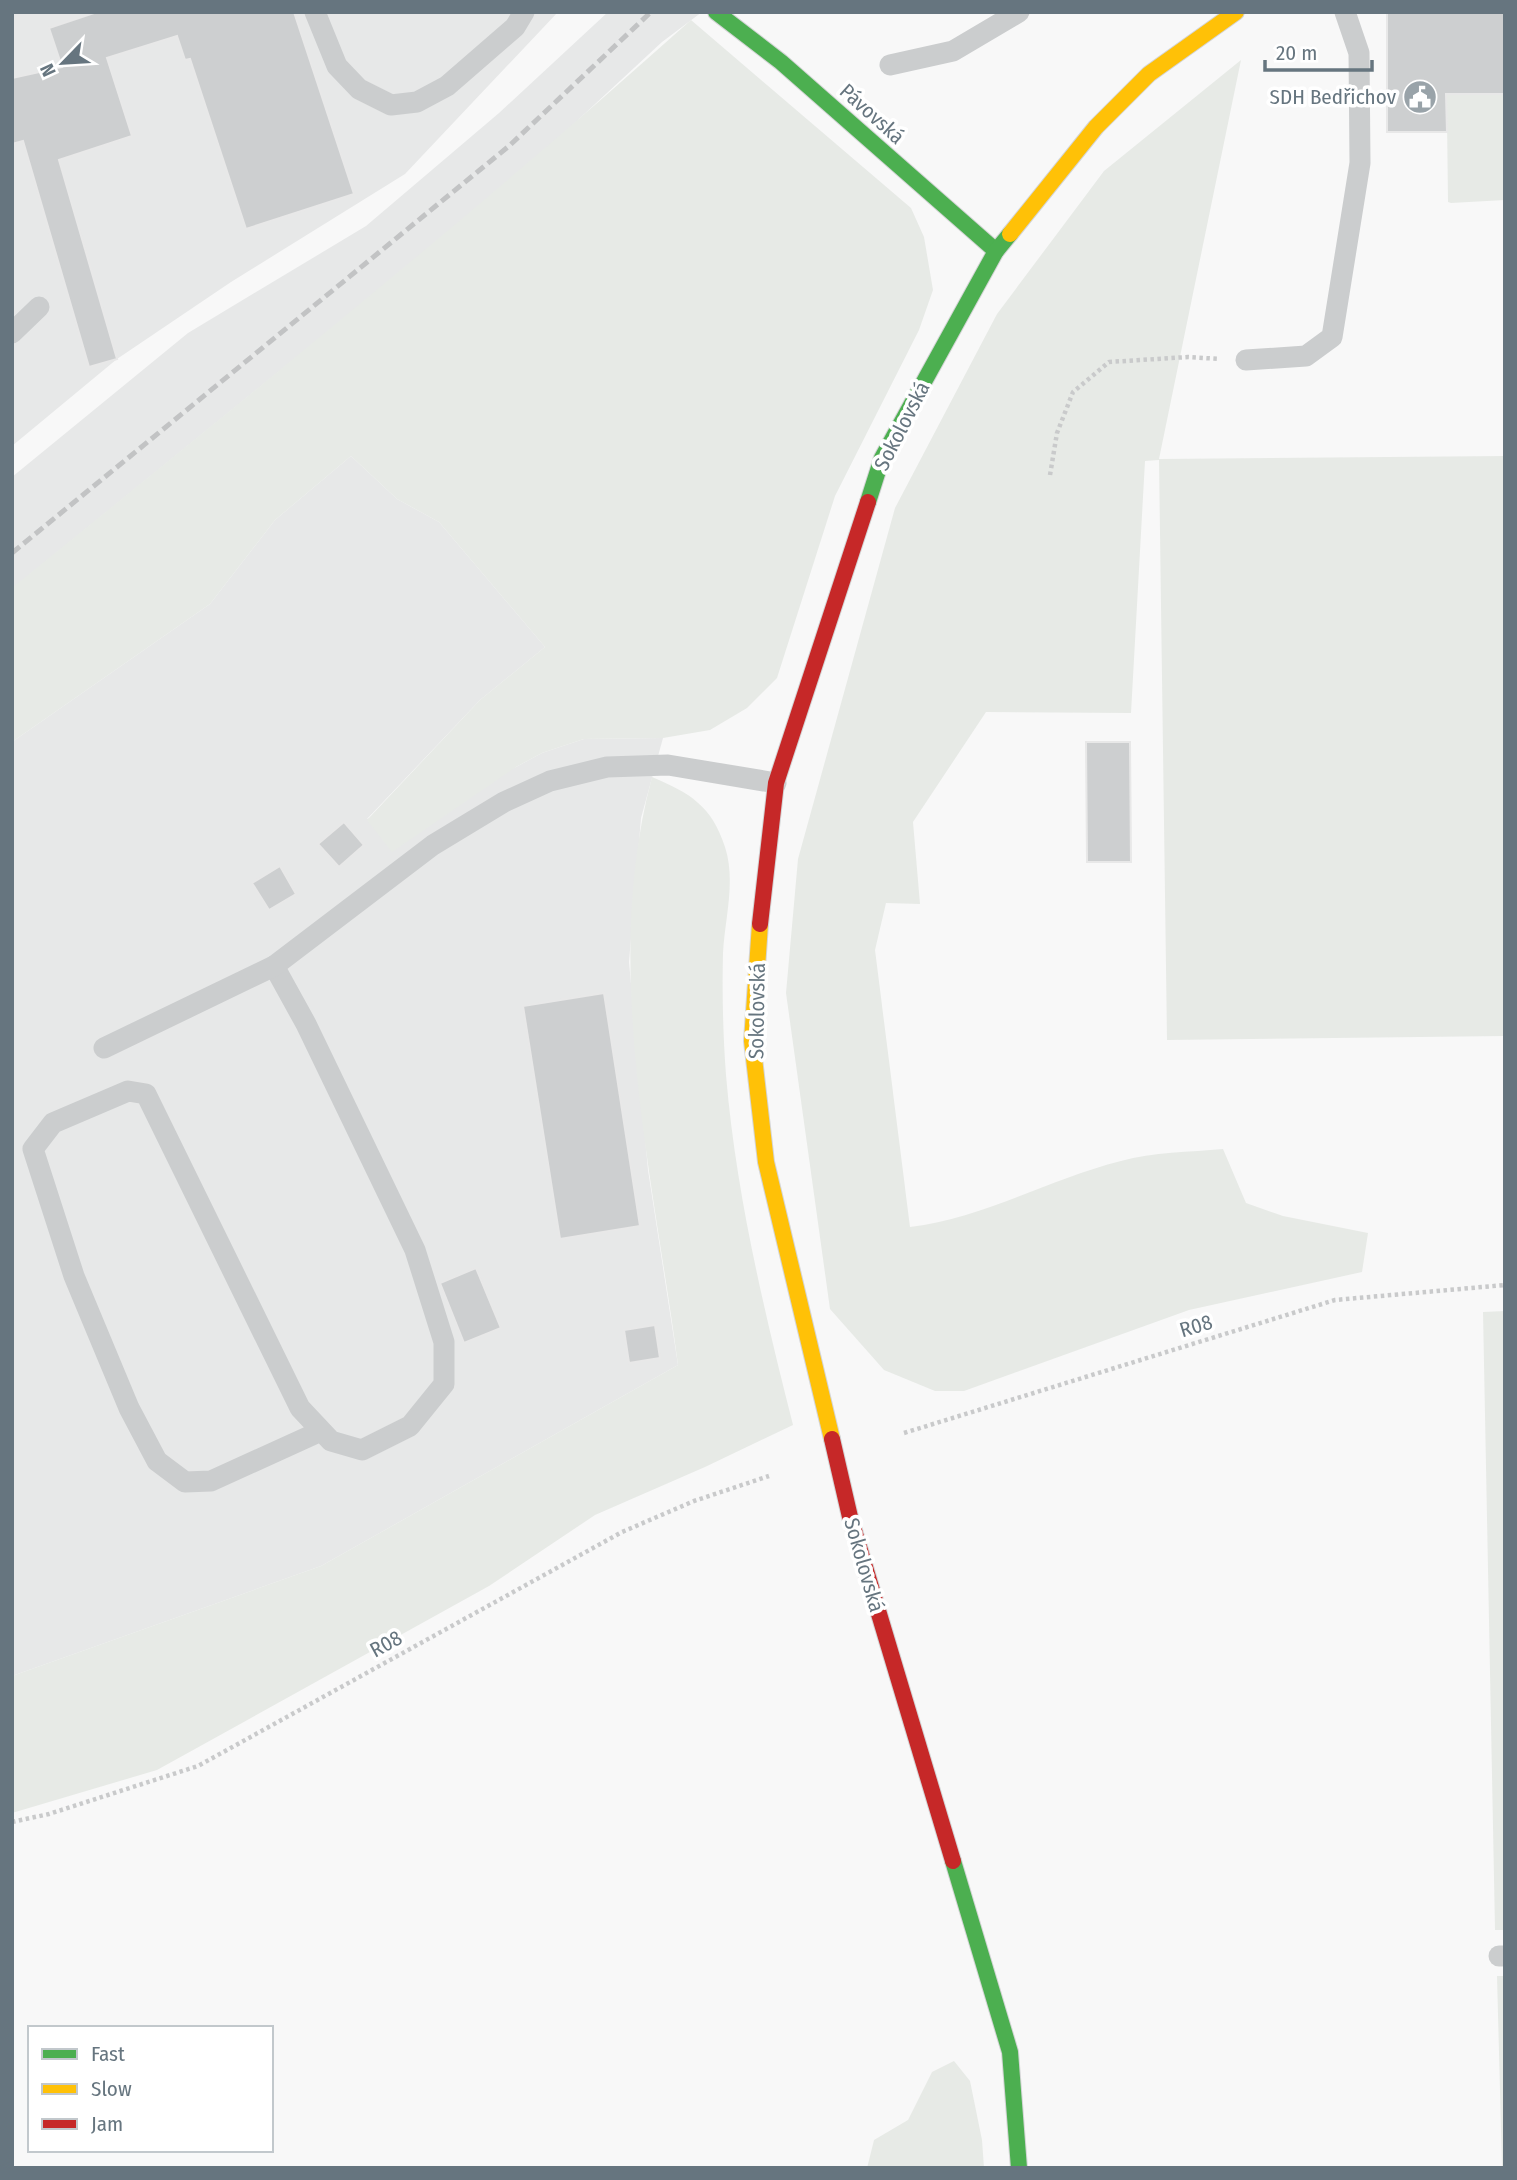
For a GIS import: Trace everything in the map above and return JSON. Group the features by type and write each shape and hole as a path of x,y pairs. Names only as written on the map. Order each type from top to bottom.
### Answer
{"street":[{"name":"Pávovská","path":"716,12 781,62 996,251"},
{"name":"Sokolovská","path":"1019,2168 1010,2052 850,1517 766,1162 752,1041 761,911 776,783 882,458 996,251 1096,127 1140,83 1236,12"}],"lane":[{"path":"315,12 337,66 359,89 391,105 417,102 447,86 515,27 524,12"},
{"path":"890,65 953,51 1019,12"},
{"path":"1246,360 1306,356 1332,337 1360,163 1359,53 1345,12"},
{"path":"12,333 39,307"},
{"path":"104,1048 274,966 433,845 504,803 550,781 607,767 668,765 776,783"},
{"path":"274,966 306,1024 415,1250 443,1342 444,1384 410,1426 362,1450 331,1441 300,1408 146,1094 128,1091 53,1123 33,1149 74,1276 129,1408 157,1461 185,1482 211,1481 321,1431"}],"path":[{"path":"1050,475 1057,433 1073,392 1109,362 1188,357 1246,360"},
{"name":"R08","path":"904,1433 1335,1300 1505,1285"},
{"name":"R08","path":"12,1822 49,1814 198,1766 622,1532 694,1501 769,1476"}],"shaded area":[{"path":"12,12 558,12 405,174 231,282 117,359 12,446"},
{"path":"608,12 702,12 662,42 538,157 402,271 12,589 12,477 188,333 366,226 499,113"},
{"path":"1505,12 1505,200 1451,203 1448,202 1446,39"},
{"path":"691,20 911,208 924,237 933,290 919,330 835,496 777,678 747,708 710,730 663,738 584,739 542,753 516,767 392,852 367,820 480,700 545,647 439,522 397,499 351,456 275,520 210,604 12,742 12,588 440,237"},
{"path":"1241,60 1159,459 1505,456 1505,1036 1167,1040 1159,460 1145,461 1131,713 986,712 913,822 920,904 886,903 875,950 910,1227 990,1207 1094,1169 1133,1158 1223,1149 1246,1203 1283,1216 1368,1233 1362,1272 1189,1310 964,1391 935,1391 884,1370 830,1309 786,993 798,859 895,508 997,314 1104,171"},
{"path":"351,456 397,499 439,522 545,647 480,700 367,819 516,767 542,753 584,739 663,738 641,818 629,962 648,1170 678,1365 321,1566 12,1676 12,742 210,604 275,520"},
{"path":"652,777 688,795 706,811 720,833 728,860 730,886 723,953 723,999 731,1119 752,1252 793,1425 595,1515 489,1586 157,1770 12,1813 12,1676 321,1566 678,1365 645,1145 631,996 631,922 637,849"},
{"path":"1505,1311 1505,1930 1495,1930 1483,1312"},
{"path":"1497,1976 1505,1976 1505,2168 1502,2168"},
{"path":"954,2061 970,2081 982,2140 984,2168 867,2168 874,2140 908,2120 932,2072"}],"building":[{"path":"97,12 294,12 354,194 246,229 190,59 185,60 177,36 107,58 132,136 59,160 117,359 89,367 23,141 12,144 12,78 62,67 49,28"},
{"path":"1387,12 1505,12 1505,94 1446,94 1447,132 1387,132"},
{"path":"1086,742 1130,742 1131,862 1087,862"},
{"path":"344,822 364,845 339,867 318,844"},
{"path":"280,866 296,894 269,910 252,883"},
{"path":"604,993 640,1226 560,1239 523,1006"},
{"path":"476,1268 501,1328 464,1343 440,1283"},
{"path":"655,1325 660,1358 629,1363 624,1330"}],"railway":[{"path":"12,553 509,146 651,12"}],"traffic: fast":[{"path":"716,12 781,62 996,251"},
{"path":"868,502 882,458 996,251 1010,234"},
{"path":"953,1861 1010,2052 1019,2168"}],"traffic: slow":[{"path":"1010,234 1096,127 1149,74 1236,12"},
{"path":"760,924 752,1041 766,1162 832,1439"}],"traffic: jam":[{"path":"760,924 776,783 868,502"},
{"path":"832,1439 850,1517 953,1861"}],"place":[{"name":"SDH Bedřichov","path":"1420,97"}]}
